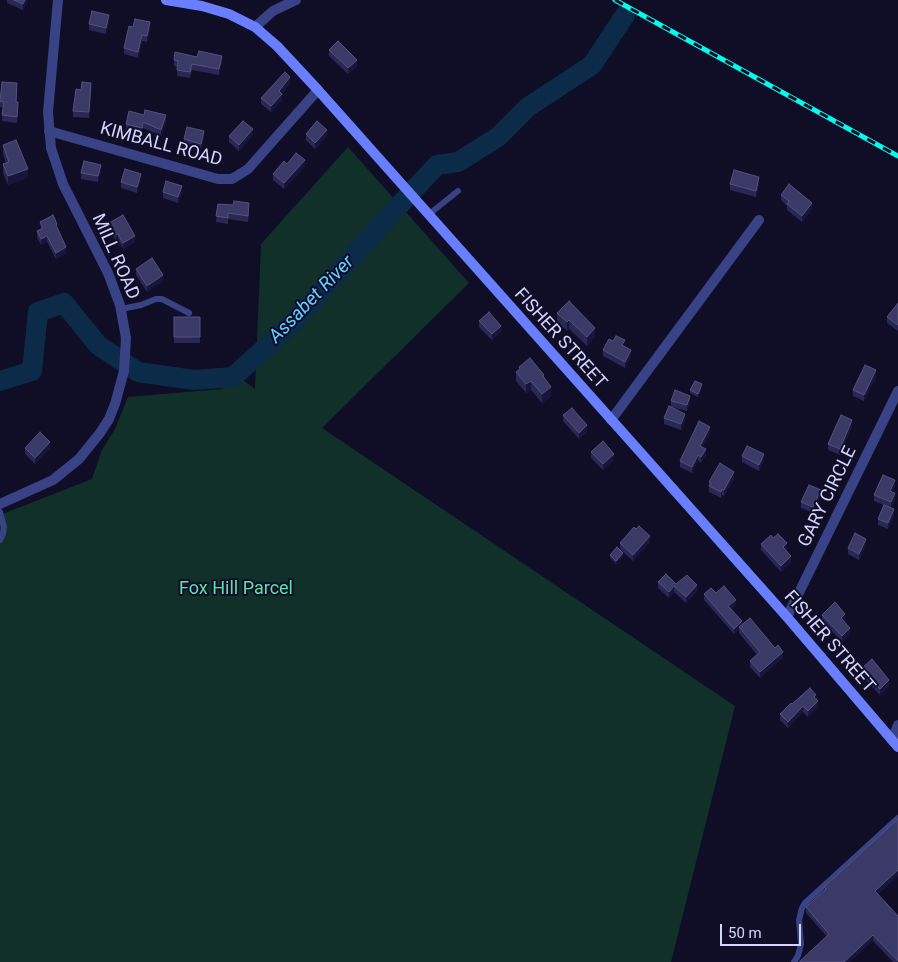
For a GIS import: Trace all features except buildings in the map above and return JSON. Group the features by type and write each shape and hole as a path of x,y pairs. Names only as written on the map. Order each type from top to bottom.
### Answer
{"main road":[{"name":"FISHER STREET","path":"166,0 215,9 242,20 255,27 277,46 787,617 895,744"}],"street":[{"name":"MILL ROAD","path":"0,504 54,480 91,447 109,419 121,388 126,354 124,321 108,273 58,173 51,148 48,112 58,0"},
{"path":"255,27 273,11 296,0"},
{"name":"KIMBALL ROAD","path":"49,131 218,179 232,179 248,169 318,90"},
{"path":"611,420 758,220"},
{"name":"GARY CIRCLE","path":"787,617 898,390"},
{"path":"895,744 898,725"}],"lane":[{"path":"428,215 458,191"},
{"path":"121,309 140,305 156,298 162,299 189,313"},
{"path":"0,512 4,526 0,540"},
{"path":"794,962 798,956 801,944 799,920 805,903 898,818"}],"green space":[{"name":"Fox Hill Parcel","path":"348,147 469,283 322,428 735,706 671,962 0,962 0,515 92,479 102,450 115,429 128,397 222,389 239,377 255,389 261,244"}],"waterway":[{"name":"Assabet River","path":"0,381 32,371 38,312 64,303 98,345 138,372 194,380 233,377 294,322 437,165 458,162 498,137 528,107 592,65 625,15"}],"railway":[{"path":"615,0 898,156"}]}
